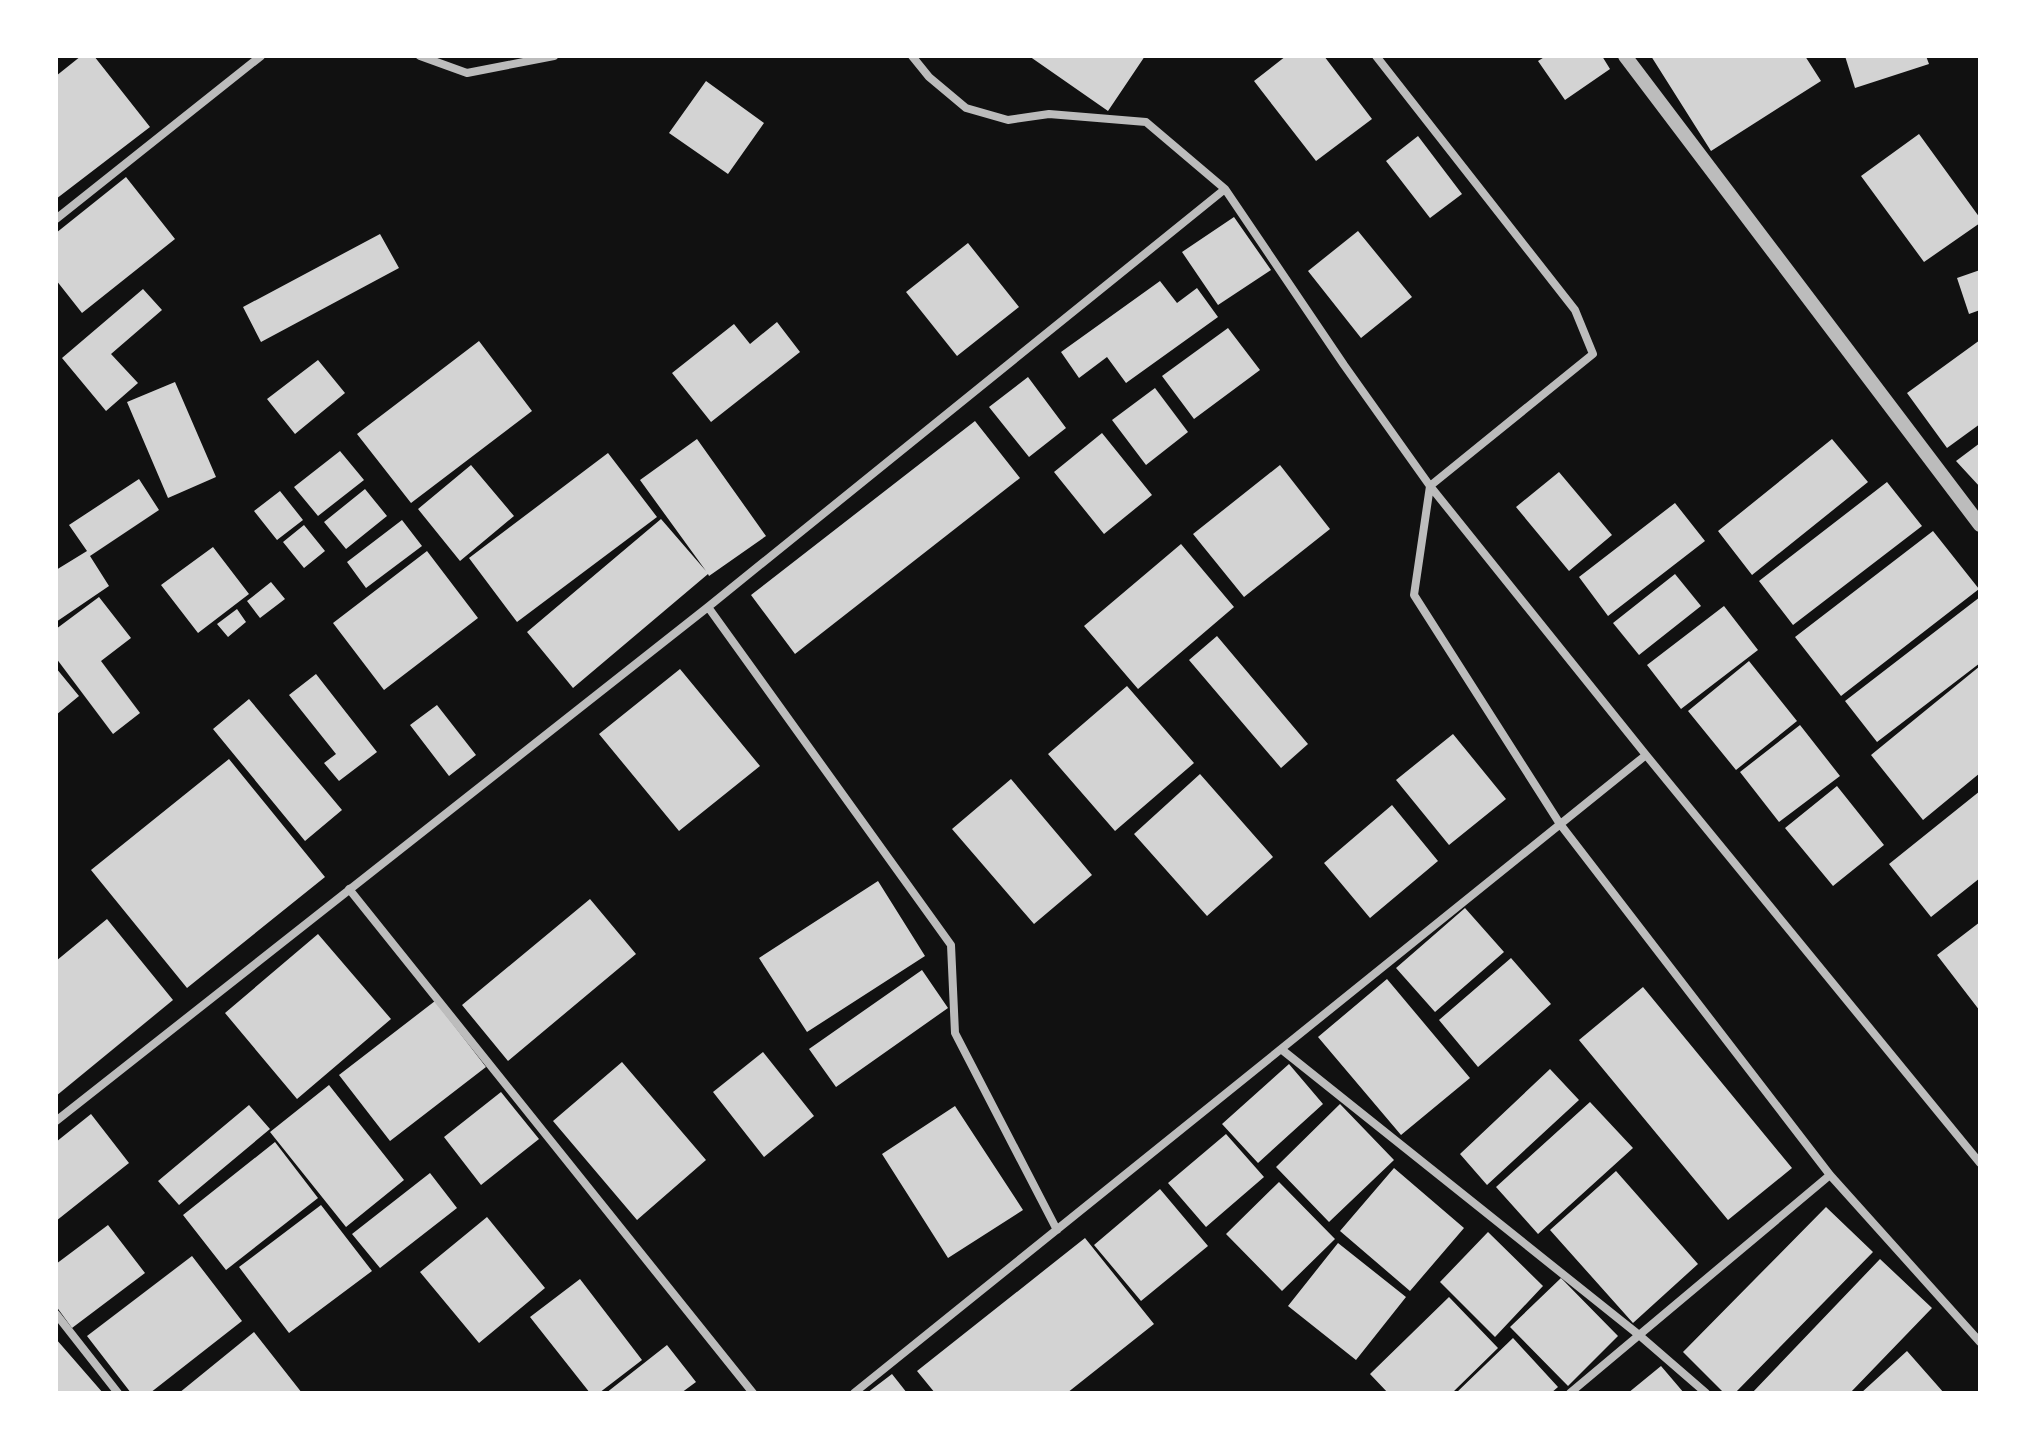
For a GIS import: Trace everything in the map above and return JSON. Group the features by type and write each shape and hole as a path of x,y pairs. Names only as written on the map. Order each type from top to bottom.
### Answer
{"street":[{"path":"56,219 261,56"},
{"path":"420,56 467,73 554,56"},
{"path":"912,56 929,77 966,108 1008,120 1049,114 1146,122 1225,189 1430,486 1980,1163"},
{"path":"1376,56 1575,310 1593,354 1430,486 1414,595 1560,824 1830,1175 1980,1342"},
{"path":"1625,56 1980,525"},
{"path":"56,1121 708,607 1225,189"},
{"path":"708,607 951,945 955,1033 1057,1230"},
{"path":"854,1393 1646,755"},
{"path":"349,889 753,1393"},
{"path":"1281,1049 1639,1335 1706,1393"},
{"path":"1570,1393 1830,1175"},
{"path":"56,1314 118,1393"}],"building":[{"path":"81,56 94,56 150,127 56,199 56,76"},
{"path":"1029,56 1145,56 1108,111"},
{"path":"1286,56 1324,56 1372,119 1316,161 1254,81"},
{"path":"1546,56 1602,56 1610,69 1565,100 1538,61"},
{"path":"1651,56 1805,56 1821,81 1711,151"},
{"path":"1845,56 1926,56 1929,64 1855,88"},
{"path":"706,81 764,123 728,174 669,133"},
{"path":"1919,134 1980,218 1980,223 1924,262 1861,176"},
{"path":"1418,136 1462,194 1430,218 1386,161"},
{"path":"126,177 175,239 82,313 56,280 56,233"},
{"path":"1234,217 1271,270 1218,305 1182,252"},
{"path":"1358,231 1412,297 1361,338 1308,271"},
{"path":"380,234 399,268 261,342 243,307"},
{"path":"968,243 1019,307 957,356 906,292"},
{"path":"1980,270 1980,310 1969,314 1957,278"},
{"path":"1160,281 1177,303 1197,288 1218,317 1126,383 1107,357 1079,378 1061,352"},
{"path":"143,289 162,310 111,354 138,383 106,411 62,358"},
{"path":"777,322 800,352 711,422 672,373 734,324 750,344"},
{"path":"1228,328 1260,370 1194,419 1162,376"},
{"path":"1980,340 1980,424 1947,448 1907,393"},
{"path":"479,341 532,411 411,503 357,434"},
{"path":"318,360 345,393 295,434 267,399"},
{"path":"1028,377 1066,428 1029,457 989,407"},
{"path":"175,382 216,477 168,498 127,402"},
{"path":"1155,388 1188,432 1146,465 1112,420"},
{"path":"975,421 1020,478 795,654 751,595"},
{"path":"1102,433 1152,495 1104,534 1054,472"},
{"path":"697,439 766,536 708,574 573,688 527,632 661,519 706,571 640,480"},
{"path":"1832,439 1868,482 1752,575 1718,531"},
{"path":"1980,443 1980,487 1956,461"},
{"path":"340,451 364,480 318,516 294,487"},
{"path":"608,453 657,517 517,622 469,558"},
{"path":"471,465 514,516 460,561 418,509"},
{"path":"1280,465 1330,529 1244,597 1193,534"},
{"path":"1559,472 1612,535 1569,571 1516,507"},
{"path":"139,479 159,510 90,556 109,586 56,622 56,570 87,551 69,525"},
{"path":"1887,482 1922,526 1793,625 1759,581"},
{"path":"365,489 387,516 346,549 324,522"},
{"path":"280,491 303,520 277,540 254,511"},
{"path":"1675,503 1705,541 1608,616 1579,577"},
{"path":"402,520 422,546 366,588 347,562"},
{"path":"304,525 325,551 304,568 283,542"},
{"path":"1933,531 1979,589 1841,696 1795,637"},
{"path":"1181,544 1234,607 1138,689 1084,626"},
{"path":"213,547 249,594 198,633 161,585"},
{"path":"427,551 478,618 384,690 333,623"},
{"path":"1675,574 1701,606 1639,655 1613,623"},
{"path":"271,582 285,599 260,618 247,601"},
{"path":"99,597 131,638 101,661 140,713 113,734 56,658 56,629"},
{"path":"1980,597 1980,663 1877,742 1845,701"},
{"path":"1724,606 1758,650 1681,709 1647,665"},
{"path":"237,609 246,622 228,637 217,624"},
{"path":"1217,636 1308,744 1281,768 1189,660"},
{"path":"1749,661 1797,721 1736,770 1688,711"},
{"path":"1980,666 1980,773 1923,820 1871,755"},
{"path":"56,668 79,696 56,715"},
{"path":"680,669 760,766 679,831 599,734"},
{"path":"316,674 377,752 339,781 324,763 336,754 289,695"},
{"path":"1127,686 1194,763 1115,831 1048,754"},
{"path":"249,699 342,810 305,841 213,729"},
{"path":"437,705 476,755 449,776 410,725"},
{"path":"1800,725 1840,776 1779,822 1740,772"},
{"path":"1453,734 1506,799 1449,845 1396,780"},
{"path":"229,759 325,877 187,988 91,870"},
{"path":"1200,774 1273,857 1207,916 1134,834"},
{"path":"1011,779 1092,875 1034,924 952,829"},
{"path":"1837,786 1884,845 1833,886 1785,828"},
{"path":"1980,791 1980,878 1931,917 1889,864"},
{"path":"1392,805 1438,861 1370,918 1324,863"},
{"path":"878,881 925,956 807,1032 759,958"},
{"path":"590,899 636,954 508,1061 462,1005"},
{"path":"1465,908 1504,952 1435,1012 1396,968"},
{"path":"107,919 173,1000 56,1096 56,961"},
{"path":"1980,922 1980,1011 1937,955"},
{"path":"318,934 391,1019 297,1099 225,1013"},
{"path":"1511,958 1551,1004 1478,1067 1439,1020"},
{"path":"922,970 948,1008 836,1087 809,1049"},
{"path":"1387,979 1470,1078 1401,1135 1318,1037"},
{"path":"1643,987 1792,1168 1728,1220 1579,1040"},
{"path":"435,1001 486,1067 390,1141 339,1075"},
{"path":"763,1052 814,1116 764,1157 713,1092"},
{"path":"622,1062 706,1160 637,1220 553,1121"},
{"path":"1289,1064 1323,1104 1258,1163 1222,1124"},
{"path":"1550,1069 1579,1100 1487,1185 1460,1154"},
{"path":"329,1085 404,1180 346,1227 270,1132"},
{"path":"501,1092 539,1139 481,1185 444,1137"},
{"path":"1590,1102 1633,1148 1538,1234 1496,1187"},
{"path":"1340,1104 1394,1160 1329,1222 1276,1167"},
{"path":"249,1105 270,1129 179,1205 158,1181"},
{"path":"955,1106 1023,1210 948,1258 882,1154"},
{"path":"91,1114 129,1163 56,1221 56,1142"},
{"path":"1226,1134 1264,1177 1206,1227 1168,1183"},
{"path":"275,1142 318,1198 226,1270 183,1215"},
{"path":"1394,1168 1464,1228 1410,1291 1340,1231"},
{"path":"1616,1171 1698,1264 1633,1323 1550,1230"},
{"path":"430,1173 457,1208 380,1268 352,1234"},
{"path":"1279,1182 1335,1239 1282,1291 1226,1234"},
{"path":"1160,1189 1208,1246 1141,1301 1094,1245"},
{"path":"321,1205 372,1271 289,1333 239,1267"},
{"path":"1826,1207 1873,1252 1735,1393 1724,1393 1683,1352"},
{"path":"487,1217 545,1288 479,1343 420,1272"},
{"path":"108,1225 145,1273 72,1328 56,1306 56,1264"},
{"path":"1488,1232 1543,1286 1495,1337 1440,1282"},
{"path":"1085,1238 1154,1324 1067,1393 935,1393 917,1371"},
{"path":"1338,1243 1406,1297 1356,1360 1288,1306"},
{"path":"192,1256 242,1321 150,1393 131,1393 87,1336"},
{"path":"1880,1259 1932,1308 1850,1393 1752,1393"},
{"path":"1561,1278 1618,1336 1568,1386 1510,1327"},
{"path":"580,1279 642,1360 599,1393 590,1393 530,1317"},
{"path":"1449,1297 1498,1348 1452,1393 1388,1393 1370,1374"},
{"path":"254,1332 302,1393 179,1393"},
{"path":"1513,1338 1558,1387 1551,1393 1456,1393"},
{"path":"56,1339 103,1393 56,1393"},
{"path":"667,1345 696,1382 681,1393 606,1393"},
{"path":"1907,1351 1944,1393 1861,1393"},
{"path":"1661,1366 1684,1393 1628,1393"},
{"path":"892,1374 907,1393 867,1393"}]}
